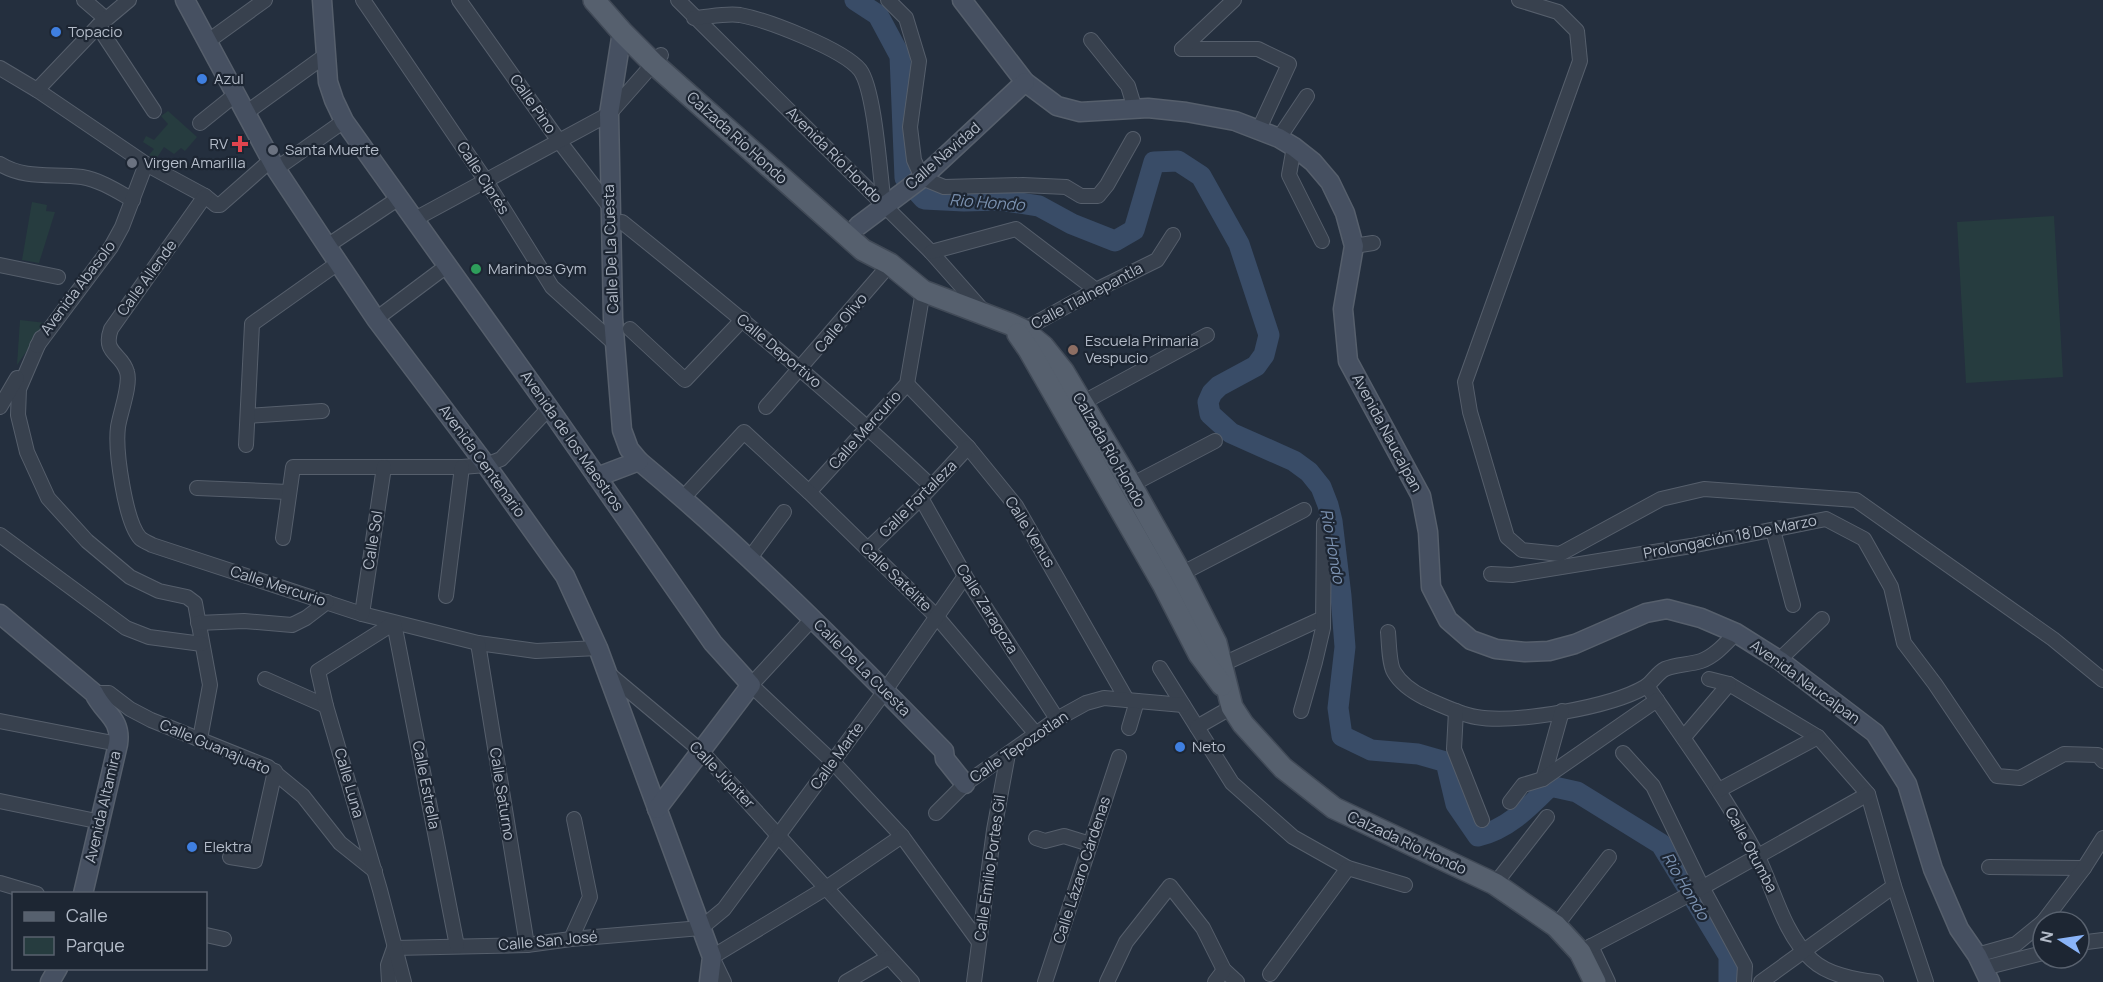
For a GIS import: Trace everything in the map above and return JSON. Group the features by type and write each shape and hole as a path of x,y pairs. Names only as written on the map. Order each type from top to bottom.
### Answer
{"main road":[{"name":"Avenida Centenario","path":"185,0 274,164 375,319 486,465 565,576 598,648 712,957"},
{"name":"Avenida de los Maestros","path":"322,0 328,82 344,121 416,219 713,643 751,685"},
{"name":"Calzada Río Hondo","path":"594,0 621,32 657,59 870,236 890,264"},
{"name":"Calzada Río Hondo","path":"611,0 657,59 863,249 890,264 923,291 1016,327 1043,346 1063,371 1131,485 1172,579 1199,654 1243,724 1283,768 1334,808 1495,884 1586,949 1595,982"},
{"name":"Avenida Naucalpan","path":"962,0 1025,82 1057,106 1080,112 1135,109 1186,111 1235,121 1259,129 1286,143 1313,162 1330,182 1345,213 1354,246 1343,309 1348,361 1421,496 1428,532 1431,587 1448,620 1471,640 1496,649 1525,652 1549,651 1575,644 1646,613 1667,609 1701,618 1736,633 1779,660 1875,733 1907,784 1933,869 1959,929 1984,968"},
{"name":"Calle De La Cuesta","path":"621,32 609,114 609,206 615,344 622,430 629,449 639,461 750,558 813,618 883,693 944,751 945,759 965,784"},
{"name":"Calle Navidad","path":"858,226 918,181 1025,82"},
{"name":"Calzada Río Hondo","path":"1016,327 1172,579 1216,643 1230,700"},
{"path":"597,477 639,461"},
{"name":"Avenida Altamira","path":"2,619 94,693 98,702 116,723 119,732 83,892"},
{"path":"657,809 751,685"},
{"path":"709,982 712,957"}],"street":[{"path":"84,0 102,23 153,111"},
{"path":"37,90 102,23 129,0"},
{"path":"207,42 265,0"},
{"name":"Calle Ciprés","path":"363,0 486,181 552,287 615,344"},
{"name":"Calle Pino","path":"459,0 559,141 609,206"},
{"name":"Avenida Río Hondo","path":"678,0 694,18 890,201 931,252 987,314"},
{"path":"888,0 906,18 919,61 910,127 918,181 944,187 1023,185 1066,187 1081,196 1098,196 1107,185 1133,139"},
{"path":"1234,0 1182,49 1257,49 1289,64 1259,129"},
{"path":"1519,0 1558,12 1577,31 1580,61 1465,382 1470,412 1507,537 1522,550 1560,554 1662,499 1704,489 1856,500 2053,639 2103,680"},
{"path":"694,18 738,15 769,22 836,52 860,70 870,93 890,201"},
{"path":"1091,40 1128,86 1135,109"},
{"path":"246,112 326,55"},
{"path":"416,219 609,114 657,59"},
{"path":"2,67 146,164 205,196 213,204 220,205 274,164 344,121"},
{"path":"201,123 236,94"},
{"path":"1307,96 1286,143 1288,175 1322,241"},
{"path":"0,164 12,172 82,177 97,181 133,200"},
{"name":"Avenida Abasolo","path":"0,407 41,338 111,247 122,227 146,164"},
{"name":"Calle Allende","path":"122,362 110,349 108,343 111,329 205,196"},
{"path":"327,246 399,198"},
{"name":"Calle Deportivo","path":"622,222 743,319 868,427 931,486"},
{"path":"931,252 1016,229 1096,290"},
{"name":"Calle Tlalnepantla","path":"1016,327 1157,260 1173,235"},
{"path":"1354,246 1373,243"},
{"path":"246,446 252,324 338,262"},
{"name":"Calle Olivo","path":"766,407 890,264"},
{"path":"0,265 58,277"},
{"path":"375,319 448,265"},
{"name":"Calle Mercurio","path":"809,492 907,384 923,291"},
{"path":"630,329 685,380 743,319"},
{"path":"1082,403 1208,336"},
{"path":"41,338 19,389 18,415 27,452 48,498 87,541 130,577 159,591 192,599 195,603 210,685 200,739"},
{"name":"Calle Mercurio","path":"122,362 128,373 118,428 117,448 121,482 134,527 141,538 152,545 362,614 477,643 536,651 598,648"},
{"name":"Calle Venus","path":"907,384 968,447 1016,506 1132,700"},
{"path":"283,538 292,467 486,465 501,459 549,408"},
{"path":"248,416 322,411"},
{"name":"Calle Satélite","path":"683,498 744,432 937,617 1036,734"},
{"path":"1131,485 1215,441"},
{"name":"Calle Fortaleza","path":"868,549 921,498 968,447"},
{"name":"Calle Sol","path":"362,614 384,467"},
{"path":"446,596 462,467"},
{"path":"197,488 288,492"},
{"name":"Calle Zaragoza","path":"921,498 965,576 1057,719"},
{"path":"1172,579 1304,510"},
{"path":"750,558 784,512"},
{"name":"Prolongación 18 De Marzo","path":"1491,574 1512,575 1691,546 1826,519 1864,539 1891,587 1904,643 1935,684 1997,776 2020,778 2064,754 2098,755 2103,761"},
{"path":"1301,711 1315,662 1323,618 1324,524"},
{"path":"1773,530 1793,605"},
{"path":"0,535 126,628 149,637 202,644"},
{"name":"Calle Marte","path":"701,928 724,909 883,693 965,576"},
{"path":"198,623 244,621 292,625 306,618 327,602"},
{"path":"751,685 813,618"},
{"path":"1221,665 1323,618"},
{"path":"1779,660 1822,619"},
{"name":"Calle Luna","path":"394,623 318,670 326,706 375,871 404,982"},
{"name":"Calle Estrella","path":"394,623 457,946"},
{"path":"1388,632 1393,671 1410,690 1439,705 1475,717 1505,719 1532,717 1610,701 1647,686 1664,670 1681,664 1701,661 1717,652 1736,633"},
{"name":"Calle Saturno","path":"477,643 527,945"},
{"path":"1160,668 1233,783 1293,837 1348,868 1405,885"},
{"name":"Calle Júpiter","path":"607,673 701,751 912,982"},
{"path":"265,679 326,706"},
{"path":"1709,679 1729,684 1818,737 1868,794 1894,886 1926,982"},
{"path":"1684,737 1729,684"},
{"name":"Avenida de los Maestros","path":"751,685 833,762 902,836 979,942"},
{"name":"Calle Otumba","path":"1647,686 1719,790 1757,856 1792,934 1804,951 1814,962 1829,970 1858,981 1876,982"},
{"name":"Calle Guanajuato","path":"94,693 109,693 139,714 256,761 275,771 303,796 340,843 375,871"},
{"name":"Calle Tepozotlan","path":"936,813 965,784 1057,719 1086,703 1104,698 1183,705"},
{"path":"1129,728 1132,700"},
{"path":"1197,728 1230,700"},
{"path":"1510,802 1523,785 1543,779 1657,700"},
{"path":"1456,711 1454,749 1482,820"},
{"path":"1543,779 1562,711"},
{"path":"0,721 118,744"},
{"path":"1719,790 1818,737"},
{"path":"1623,753 1653,786 1699,889 1745,966 1744,982"},
{"name":"Calle Emilio Portes Gil","path":"974,982 994,830 1008,754"},
{"name":"Calle Lázaro Cárdenas","path":"1045,982 1119,757"},
{"path":"230,857 255,861 275,771"},
{"path":"1608,982 1586,949 1678,901 1868,794"},
{"path":"0,801 100,822"},
{"path":"1495,884 1547,817"},
{"path":"571,939 590,897 574,819"},
{"path":"724,982 712,957 826,888 902,836"},
{"path":"1036,838 1045,841 1064,836 1090,844"},
{"path":"2052,910 2103,838"},
{"path":"1556,926 1609,857"},
{"path":"1989,867 2084,868"},
{"path":"1270,974 1348,868"},
{"path":"0,883 30,892"},
{"path":"1107,982 1126,942 1170,886 1203,928 1224,970 1237,982"},
{"path":"1761,982 1894,886"},
{"name":"Calle San José","path":"394,948 527,945 701,928"},
{"path":"1984,968 2031,932"},
{"path":"207,935 224,939"},
{"path":"389,982 388,965 394,948"},
{"path":"1984,968 2031,956"},
{"path":"846,982 889,957"},
{"path":"1215,982 1224,970"}],"green space":[{"path":"168,111 197,137 185,151 181,148 174,154 164,147 156,159 149,155 154,149 143,142 146,136 154,140 168,124 161,116"},
{"path":"32,202 47,205 46,211 55,212 39,263 22,260"},
{"path":"2054,216 2063,377 1966,383 1957,222"},
{"path":"20,320 46,323 17,365"}],"waterway":[{"name":"Rio Hondo","path":"855,0 878,15 900,56 905,178 924,199 1000,200 1039,206 1072,224 1115,241 1134,230 1154,162 1178,161 1201,176 1239,244 1269,335 1264,355 1256,366 1219,386 1212,393 1208,402 1210,414 1231,433 1294,461 1309,472 1321,487 1332,521 1341,596 1345,647 1338,708 1342,736 1371,750 1418,754 1446,762 1456,804 1478,836 1508,823 1550,786 1577,792 1661,844 1729,956 1729,982"}],"place":[{"name":"Topacio","path":"56,32"},
{"name":"Azul","path":"202,79"},
{"name":"RV","path":"240,144"},
{"name":"Santa Muerte","path":"273,150"},
{"name":"Virgen Amarilla","path":"132,163"},
{"name":"Marinbos Gym","path":"476,269"},
{"name":"Escuela Primaria Vespucio","path":"1073,350"},
{"name":"Neto","path":"1180,747"},
{"name":"Elektra","path":"192,847"}]}
